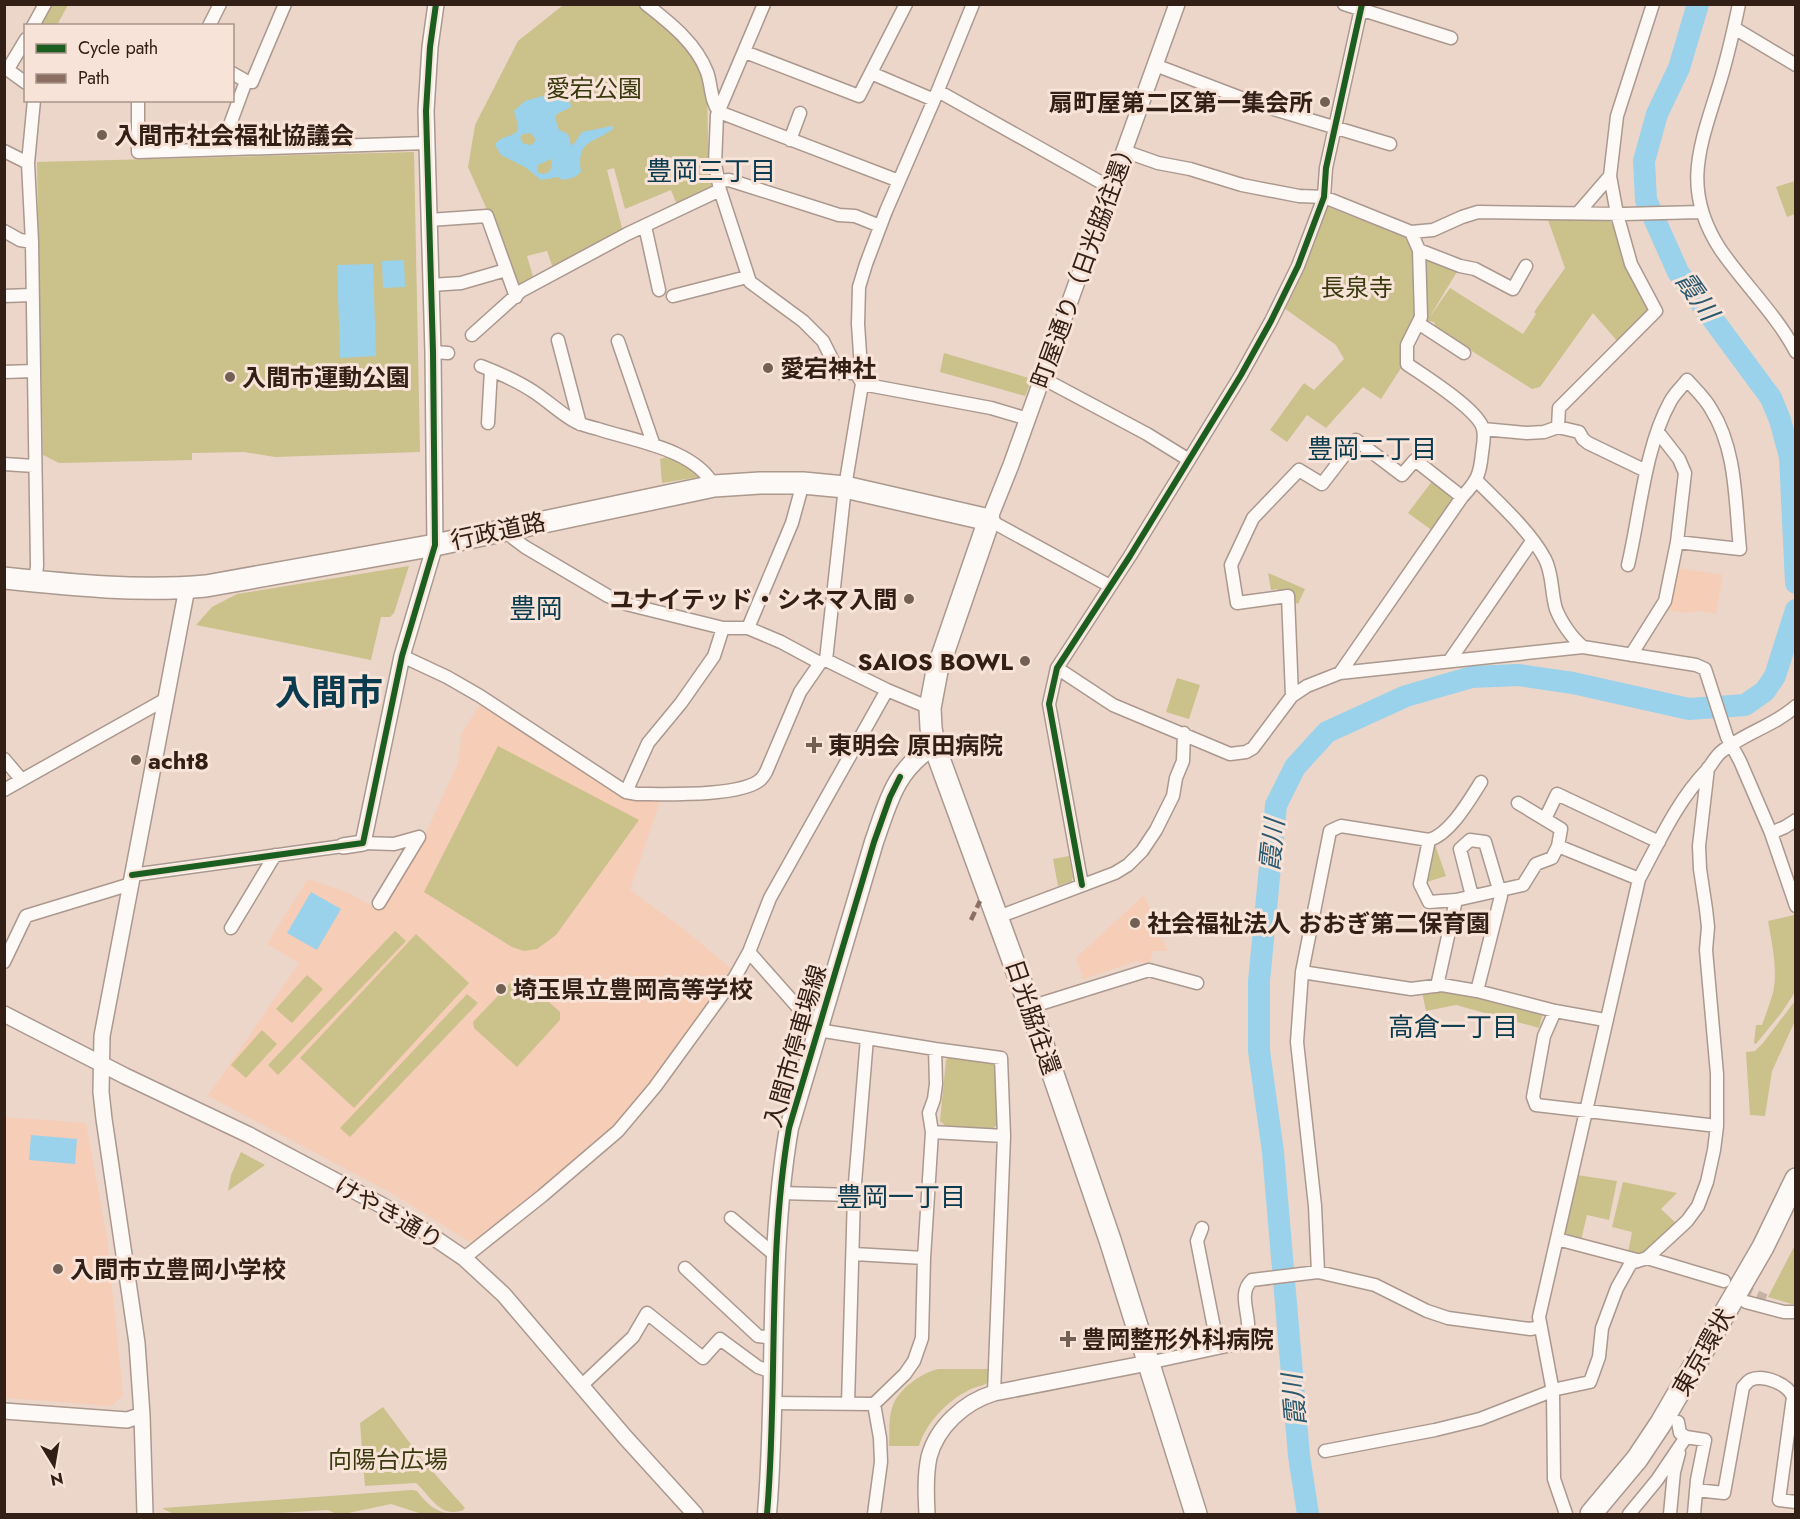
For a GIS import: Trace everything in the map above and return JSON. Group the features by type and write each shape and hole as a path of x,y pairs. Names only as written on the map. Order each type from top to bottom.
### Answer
{"highway":[{"name":"行政道路","path":"4,578 120,587 187,588 233,582 435,545 714,486 760,483 803,483 845,487 989,520"},
{"name":"日光脇往還","path":"989,520 937,671 930,708 934,745 998,917 1110,1240 1196,1515"},
{"name":"東京環状","path":"1591,1515 1637,1459 1661,1423 1763,1246 1796,1179"},
{"name":"東京環状","path":"1608,1515 1645,1468 1682,1434 1755,1301 1796,1207"}],"main road":[{"name":"入間市停車場線","path":"767,1515 776,1256 780,1192 789,1128 874,842 890,797 909,765 934,745"}],"street":[{"path":"210,24 220,4"},
{"path":"234,73 252,82 285,4"},
{"path":"363,843 402,656 435,545 440,353 431,285 427,84 436,4"},
{"path":"646,4 694,47 708,74 713,104 719,112 899,181"},
{"path":"764,4 717,115 715,164 719,185 750,282 803,321 823,341 838,373 856,373 862,384"},
{"path":"745,52 858,96 906,4"},
{"path":"402,656 447,677 480,696 626,792 637,794 720,791 742,788 761,780 800,692 823,661 845,487 862,384 858,324 859,287 880,226 973,4"},
{"name":"町屋通り（日光脇往還）","path":"989,520 1028,419 1176,4"},
{"path":"1344,4 1361,7 1451,38"},
{"path":"1558,427 1559,408 1656,310 1631,264 1610,176 1617,116 1653,4"},
{"path":"1739,4 1732,43 1700,144 1696,176 1696,212 1721,250 1787,334 1796,352"},
{"path":"34,24 43,6"},
{"path":"1082,885 1049,704 1057,668 1241,375 1298,266 1324,197 1326,168 1361,7"},
{"path":"1734,28 1796,65"},
{"path":"24,42 6,68 24,82"},
{"path":"1155,65 1257,104 1390,144"},
{"path":"871,73 936,96 1111,188"},
{"path":"221,148 246,81"},
{"path":"34,102 28,163 32,242 37,566 35,581"},
{"path":"138,102 138,152 427,143"},
{"path":"790,140 800,113"},
{"path":"4,151 28,163"},
{"path":"1124,151 1158,163 1190,169 1242,185 1299,196 1324,197 1411,232 1433,230 1478,212 1620,214 1696,212"},
{"path":"1578,213 1610,176"},
{"path":"472,335 521,291 729,180 839,215 855,216 880,226"},
{"path":"429,220 487,216 516,297"},
{"path":"645,226 659,290"},
{"path":"4,231 20,240 32,242"},
{"path":"1340,672 1462,497 1477,481 1481,469 1483,429 1466,407 1407,364 1407,345 1421,317 1419,250 1411,232"},
{"path":"1419,250 1460,266 1474,268 1513,289 1526,266"},
{"path":"431,285 481,279 506,270"},
{"path":"673,296 747,277"},
{"path":"4,296 32,295"},
{"path":"1418,323 1464,353"},
{"path":"558,340 580,424"},
{"path":"618,341 653,444"},
{"path":"488,423 486,368 533,391 580,424 623,438 653,444 687,460 701,469 714,486"},
{"path":"4,372 34,371"},
{"path":"1042,378 1147,434 1189,460"},
{"path":"1628,565 1646,471 1658,432 1670,401 1687,380 1711,407 1730,453 1740,549 1677,542"},
{"path":"862,384 991,408 1028,419"},
{"path":"1483,429 1527,433 1544,432 1558,427 1579,432 1588,443 1646,471"},
{"path":"1631,655 1665,601 1677,542 1685,473 1679,459 1658,432"},
{"path":"1293,696 1288,596 1237,603 1231,565 1253,518 1299,470 1322,484 1356,440 1402,475 1415,460 1462,497"},
{"path":"4,464 34,466"},
{"path":"1477,481 1508,512 1545,558 1556,608 1583,647"},
{"path":"748,628 792,523 803,483"},
{"path":"989,520 1110,586"},
{"path":"510,529 513,538 525,547 608,596 635,607 723,628 748,628 930,708"},
{"path":"1450,660 1532,542"},
{"path":"145,1515 142,1415 136,1333 104,1119 101,1064 105,1018 187,588"},
{"path":"626,792 648,743 681,703 714,656 723,628"},
{"path":"1057,668 1113,705 1230,754 1246,752 1253,748 1293,696 1307,686 1340,672 1583,647 1696,665 1705,669 1729,741 1771,833 1796,906"},
{"path":"464,1258 618,1131 661,1078 735,977 749,952 770,898 887,690"},
{"path":"4,790 166,699"},
{"path":"1566,1515 1554,1479 1553,1392 1539,1317 1639,879 1696,780 1729,741 1782,717 1796,706"},
{"path":"998,917 1115,873 1142,851 1156,830 1173,796 1176,778 1183,761 1184,733"},
{"path":"4,759 21,779"},
{"path":"1325,1451 1480,1419 1553,1392 1590,1382 1599,1357 1602,1328 1608,1310 1630,1263 1642,1259 1687,1221 1698,1206 1707,1182 1717,1126 1717,1074 1706,950 1708,927 1699,848 1708,768"},
{"path":"1314,1272 1315,1206 1297,1042 1302,972 1330,831 1341,826 1429,840 1440,837 1481,782"},
{"path":"1545,819 1557,794 1659,842"},
{"path":"1429,840 1420,884 1429,902 1456,900 1523,885 1536,864 1552,858 1558,846 1561,829 1518,803"},
{"path":"1771,833 1796,820"},
{"path":"4,962 26,916 132,880 275,855 363,843 394,844 419,837 379,903"},
{"path":"1472,896 1460,849 1470,840 1485,842 1501,896 1477,991"},
{"path":"1558,846 1639,879"},
{"path":"231,928 275,855"},
{"path":"1437,986 1456,900"},
{"path":"749,952 819,1030 1001,1058 1004,1136 994,1393"},
{"path":"1030,1007 1149,970 1197,983"},
{"path":"1302,972 1411,989 1442,985 1605,1020"},
{"path":"1555,1011 1544,1036 1533,1097 1536,1105 1717,1126"},
{"name":"けやき通り","path":"4,1014 101,1064 249,1135 383,1206 417,1225 464,1258 504,1295 695,1515"},
{"path":"848,1404 854,1195 867,1038"},
{"path":"771,1403 874,1404 905,1374 917,1354 922,1338 924,1258 932,1132 929,1113 936,1084 935,1049"},
{"path":"932,1132 1004,1136"},
{"path":"780,1192 854,1195"},
{"path":"731,1218 776,1256"},
{"path":"1202,1228 1197,1241 1218,1348"},
{"path":"1557,1239 1724,1281"},
{"path":"854,1254 924,1258"},
{"path":"685,1268 758,1336 773,1338"},
{"path":"927,1515 927,1469 932,1448 948,1423 964,1408 994,1393 1241,1343 1247,1338 1248,1331 1244,1291 1252,1280 1314,1272 1375,1285 1427,1311 1448,1318 1530,1329 1541,1327"},
{"path":"1755,1301 1796,1307"},
{"path":"1755,1301 1784,1312 1796,1312"},
{"path":"581,1386 633,1336 647,1313 703,1358 720,1339 758,1367 772,1372"},
{"path":"1696,1490 1724,1493 1743,1387 1749,1380 1765,1377 1791,1391 1793,1397 1779,1500 1796,1502"},
{"path":"874,1404 880,1438 881,1462 874,1515"},
{"path":"4,1411 127,1420 142,1415"},
{"path":"1682,1434 1705,1440 1694,1515"},
{"path":"1629,1515 1657,1480 1682,1434"},
{"path":"1671,1515 1674,1472 1682,1434"}],"shaded area":[{"path":"1678,568 1723,575 1716,614 1667,610"},
{"name":"埼玉県立豊岡高等学校","path":"480,704 624,798 661,798 630,890 681,927 733,970 699,1020 638,1099 604,1135 473,1244 395,1195 208,1096 299,963 267,944 308,879 349,893 378,909 424,837 458,763 462,733"},
{"name":"社会福祉法人 おおぎ第二保育園","path":"1144,895 1168,951 1153,951 1149,964 1137,961 1083,979 1076,958"},
{"name":"入間市立豊岡小学校","path":"4,1117 86,1123 107,1238 123,1395 111,1406 5,1398"}],"green space":[{"name":"愛宕公園","path":"570,4 640,5 660,19 700,64 707,83 708,143 715,184 712,190 678,207 671,190 625,209 614,168 607,170 623,232 553,268 547,251 527,256 534,280 519,288 515,287 488,212 468,167 475,125 518,41 562,6"},
{"path":"52,5 68,5 58,24 40,24"},
{"name":"入間市運動公園","path":"414,152 420,452 275,457 244,452 192,453 192,460 59,463 43,455 37,162"},
{"path":"1795,181 1795,214 1787,217 1776,187"},
{"name":"長泉寺","path":"1328,207 1405,237 1414,251 1416,305 1414,320 1400,347 1403,365 1381,399 1363,387 1326,428 1307,415 1287,442 1270,430 1304,383 1314,390 1344,359 1336,345 1284,308"},
{"path":"1548,220 1609,220 1615,228 1633,283 1649,307 1648,311 1618,342 1593,313 1540,387 1532,389 1434,327 1435,323 1423,322 1423,259 1458,270 1429,318 1450,288 1523,334 1536,314 1534,312 1565,268"},
{"path":"944,353 1032,379 1025,396 940,372"},
{"path":"670,456 698,473 699,477 662,483 660,459"},
{"path":"1433,480 1452,497 1453,502 1433,531 1408,513"},
{"path":"409,566 394,613 390,617 381,617 371,660 196,625 212,607 237,594"},
{"path":"1268,573 1305,589 1298,604 1278,594 1277,589 1271,590"},
{"path":"1177,678 1200,685 1189,719 1166,712"},
{"path":"498,746 639,820 556,935 537,949 524,951 512,947 424,892"},
{"path":"1434,842 1446,876 1424,883"},
{"path":"1069,856 1072,881 1058,886 1053,859"},
{"path":"1794,915 1796,921 1795,992 1756,1044 1754,1043 1756,1025 1762,1025 1773,993 1775,975 1768,921"},
{"path":"395,931 406,941 278,1075 268,1065"},
{"path":"416,934 469,983 354,1108 300,1058"},
{"path":"307,975 323,989 292,1023 276,1009"},
{"path":"517,976 521,976 560,1012 560,1020 517,1067 474,1028 473,1022"},
{"path":"1444,990 1543,1013 1539,1028 1456,1005 1426,1011 1422,992"},
{"path":"467,994 478,1003 350,1137 340,1128"},
{"path":"1795,1001 1795,1021 1772,1071 1765,1116 1750,1115 1746,1052 1755,1051 1763,1043"},
{"path":"262,1030 277,1044 246,1078 231,1065"},
{"path":"951,1056 991,1062 995,1066 997,1125 992,1129 947,1127 940,1121 946,1060"},
{"path":"241,1152 265,1165 228,1191 231,1175"},
{"path":"1577,1175 1617,1181 1609,1220 1587,1215 1581,1240 1564,1236"},
{"path":"1623,1182 1677,1193 1661,1209 1678,1225 1656,1245 1643,1252 1628,1253 1632,1232 1612,1227"},
{"path":"1795,1245 1795,1304 1792,1304 1768,1297"},
{"path":"938,1369 989,1369 989,1378 987,1383 969,1390 945,1406 932,1421 919,1446 889,1446 890,1417 895,1401 910,1383"},
{"name":"向陽台広場","path":"383,1407 424,1462 465,1508 463,1510 455,1512 442,1509 416,1483 365,1486 360,1423"},
{"path":"417,1491 436,1509 452,1514 422,1514 391,1504 343,1514 336,1514 328,1510 262,1514 174,1514 163,1509 163,1508"}],"water":[{"path":"550,94 556,100 564,98 570,102 571,107 557,114 555,118 559,130 568,134 571,145 582,132 612,126 614,128 584,147 580,161 581,172 575,177 563,180 558,177 541,180 525,167 501,155 495,145 501,139 515,133 518,125 514,111 525,101","holes":["530,133 536,139 532,145 524,144 520,138 523,134","551,159 552,167 549,172 543,174 537,172 538,165"]},
{"path":"404,260 405,287 383,288 382,261"},
{"path":"373,264 376,356 340,358 337,265"},
{"path":"311,892 341,909 317,950 287,933"},
{"path":"31,1135 77,1139 75,1164 29,1160"}],"waterway":[{"name":"霞川","path":"1698,4 1679,68 1657,114 1644,161 1646,200 1678,272 1771,398 1780,420 1790,457 1796,583"},
{"name":"霞川","path":"1308,1514 1299,1456 1273,1152 1259,1051 1259,981 1276,805 1295,767 1327,732 1406,696 1472,677 1518,675 1573,683 1689,709 1745,705 1765,691 1775,676 1796,610"}],"tunnel":[{"path":"1724,1281 1765,1300"}],"marked path":[{"path":"971,920 980,901"}],"cycle path":[{"path":"132,875 363,843 402,656 435,545 433,352 426,111 430,47 436,4"},
{"path":"1082,885 1049,704 1057,668 1130,556 1241,375 1298,266 1324,197 1326,168 1362,4"},
{"path":"767,1514 772,1418 775,1273 782,1176 789,1128 874,842 890,797 900,777"}],"place":[{"name":"扇町屋第二区第一集会所","path":"1325,102"},
{"name":"入間市社会福祉協議会","path":"102,135"},
{"name":"愛宕神社","path":"768,368"},
{"name":"入間市運動公園","path":"230,377"},
{"name":"ユナイテッド・シネマ入間","path":"909,599"},
{"name":"SAIOS BOWL","path":"1025,661"},
{"name":"東明会 原田病院","path":"814,745"},
{"name":"acht8","path":"136,760"},
{"name":"社会福祉法人 おおぎ第二保育園","path":"1135,923"},
{"name":"埼玉県立豊岡高等学校","path":"501,989"},
{"name":"入間市立豊岡小学校","path":"58,1269"},
{"name":"豊岡整形外科病院","path":"1068,1339"}],"district":[{"name":"豊岡三丁目","path":"711,171"},
{"name":"豊岡二丁目","path":"1372,449"},
{"name":"豊岡","path":"536,608"},
{"name":"入間市","path":"329,692"},
{"name":"高倉一丁目","path":"1453,1027"},
{"name":"豊岡一丁目","path":"901,1197"}]}
